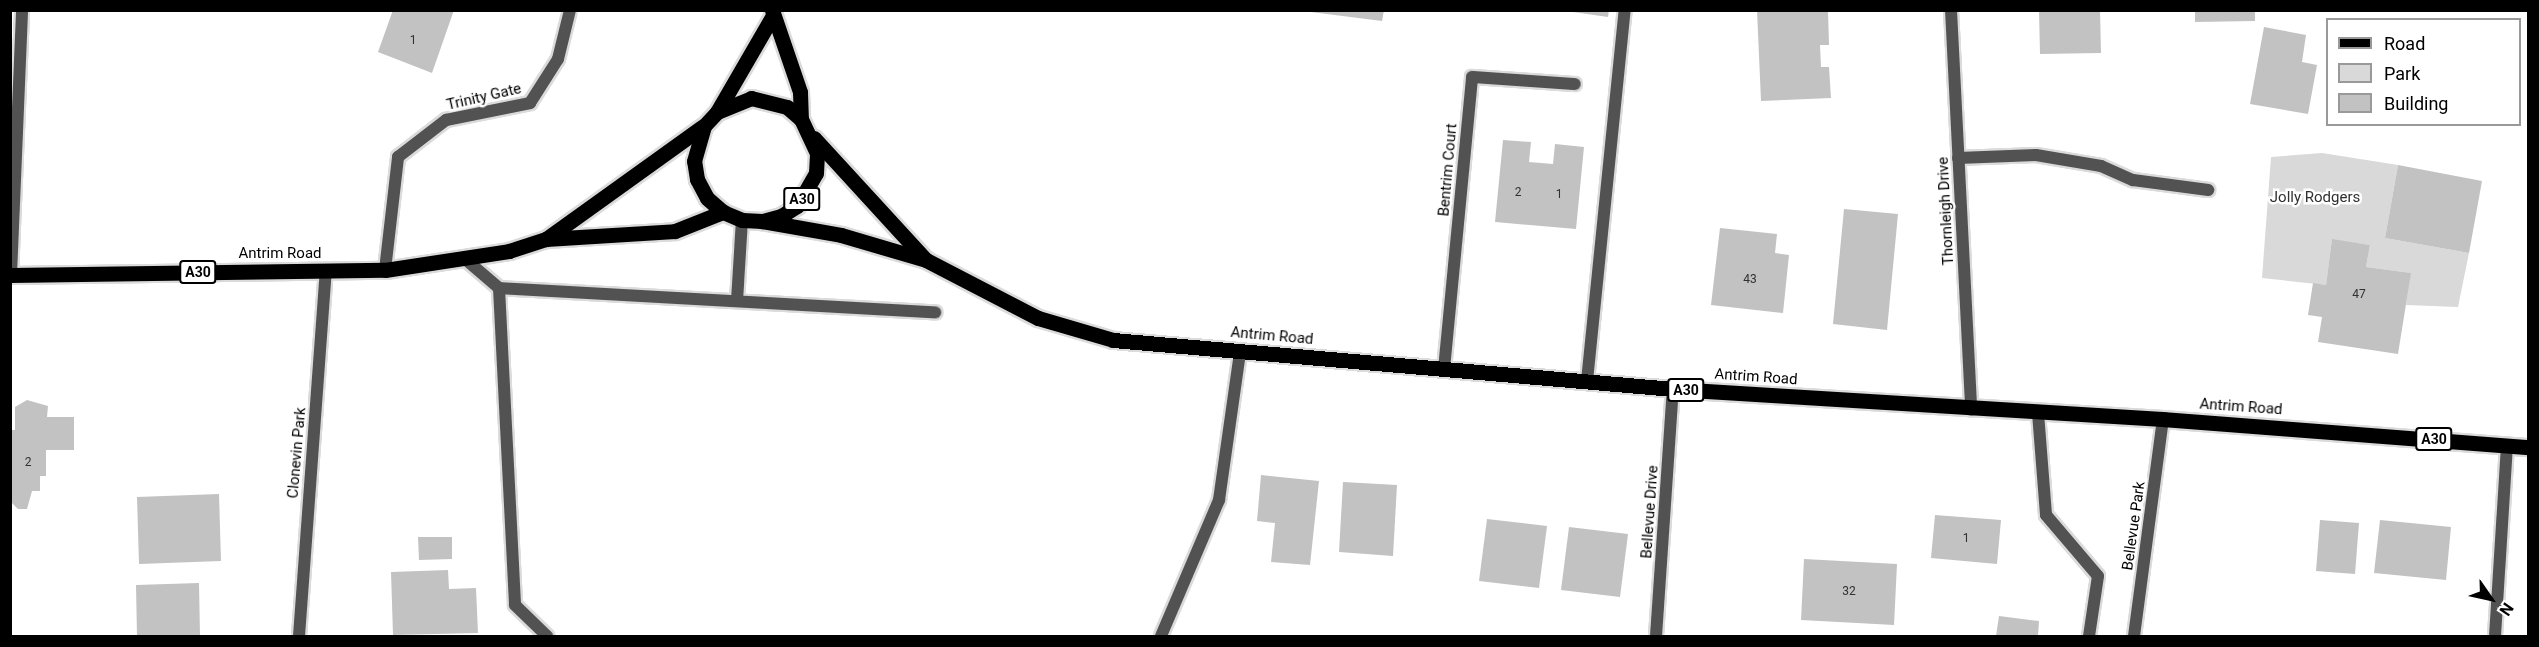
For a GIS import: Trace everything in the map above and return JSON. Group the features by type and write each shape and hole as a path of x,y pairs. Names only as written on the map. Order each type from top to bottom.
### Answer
{"main road":[{"name":"A30","path":"717,112 751,98 778,104 801,119 812,135 817,154 809,190 797,206 781,216 762,221 742,220 723,212 707,198 697,179 695,152 704,126 717,112 772,14"},
{"name":"A30","path":"772,14 800,92 801,119"},
{"name":"Antrim Road","path":"546,239 704,126"},
{"name":"Antrim Road","path":"812,135 926,260"},
{"name":"Antrim Road","path":"11,275 385,270 509,251 546,239 675,231 723,212"},
{"name":"Antrim Road","path":"762,221 841,235 926,260 980,291 1038,318 1113,340 1673,389 1971,410 2163,419 2529,447"}],"street":[{"path":"11,275 22,10"},
{"name":"Trinity Gate","path":"385,270 398,157 446,120 530,103 558,59 570,10"},
{"path":"1587,381 1625,10"},
{"name":"Thornleigh Drive","path":"1951,10 1971,410"},
{"name":"Bentrim Court","path":"1444,369 1472,77 1575,84"},
{"path":"1958,158 2036,155 2101,166 2133,180 2208,190"},
{"path":"737,302 742,220"},
{"path":"464,258 499,288 935,312"},
{"name":"Clonevin Park","path":"299,636 326,271"},
{"path":"499,288 515,605 546,636"},
{"path":"1161,636 1219,500 1240,352"},
{"name":"Bellevue Drive","path":"1656,636 1673,389"},
{"path":"2038,413 2046,516 2098,576 2089,636"},
{"name":"Bellevue Park","path":"2134,636 2163,419"},
{"path":"2495,636 2507,445"}],"green space":[{"name":"Jolly Rodgers","path":"2322,153 2398,165 2385,238 2469,253 2458,307 2406,305 2410,273 2366,267 2370,245 2332,240 2326,285 2262,278 2271,157"}],"building":[{"path":"393,10 454,10 432,73 378,52"},
{"path":"1295,10 1384,10 1382,21"},
{"path":"1559,10 1609,10 1608,17"},
{"path":"1757,10 1828,10 1829,45 1820,45 1821,67 1829,67 1831,98 1761,101"},
{"path":"2039,10 2100,10 2101,53 2040,54"},
{"path":"2195,10 2255,10 2255,21 2195,22"},
{"path":"2264,27 2306,35 2302,62 2317,65 2308,114 2250,104"},
{"path":"1503,140 1531,142 1529,162 1553,164 1555,144 1584,147 1576,229 1495,222"},
{"path":"2398,165 2482,181 2469,253 2385,238"},
{"path":"1844,209 1898,214 1887,330 1833,324"},
{"path":"1720,228 1777,234 1775,253 1789,255 1783,313 1711,305"},
{"name":"Jolly Rodgers","path":"2332,239 2370,245 2366,267 2411,273 2398,354 2318,342 2322,317 2308,315 2313,283 2326,285"},
{"path":"27,400 48,406 47,417 74,417 74,450 46,450 46,476 40,476 40,491 32,491 27,509 18,509 12,503 10,491 10,430 15,430 15,407"},
{"path":"1261,475 1319,481 1310,565 1271,562 1275,523 1257,521"},
{"path":"1343,482 1397,485 1393,556 1339,552"},
{"path":"219,494 221,561 139,564 137,497"},
{"path":"1935,515 2001,520 1997,564 1931,558"},
{"path":"1487,519 1547,526 1539,588 1479,581"},
{"path":"2320,520 2359,523 2355,574 2316,571"},
{"path":"2380,520 2451,527 2446,580 2374,573"},
{"path":"1569,527 1628,534 1620,597 1561,590"},
{"path":"418,537 452,537 452,559 419,560"},
{"path":"1804,559 1897,564 1894,625 1801,620"},
{"path":"448,570 449,589 476,588 478,633 393,635 391,572"},
{"path":"199,583 200,636 137,636 136,585"},
{"path":"1999,616 2039,621 2038,636 1996,636"}]}
